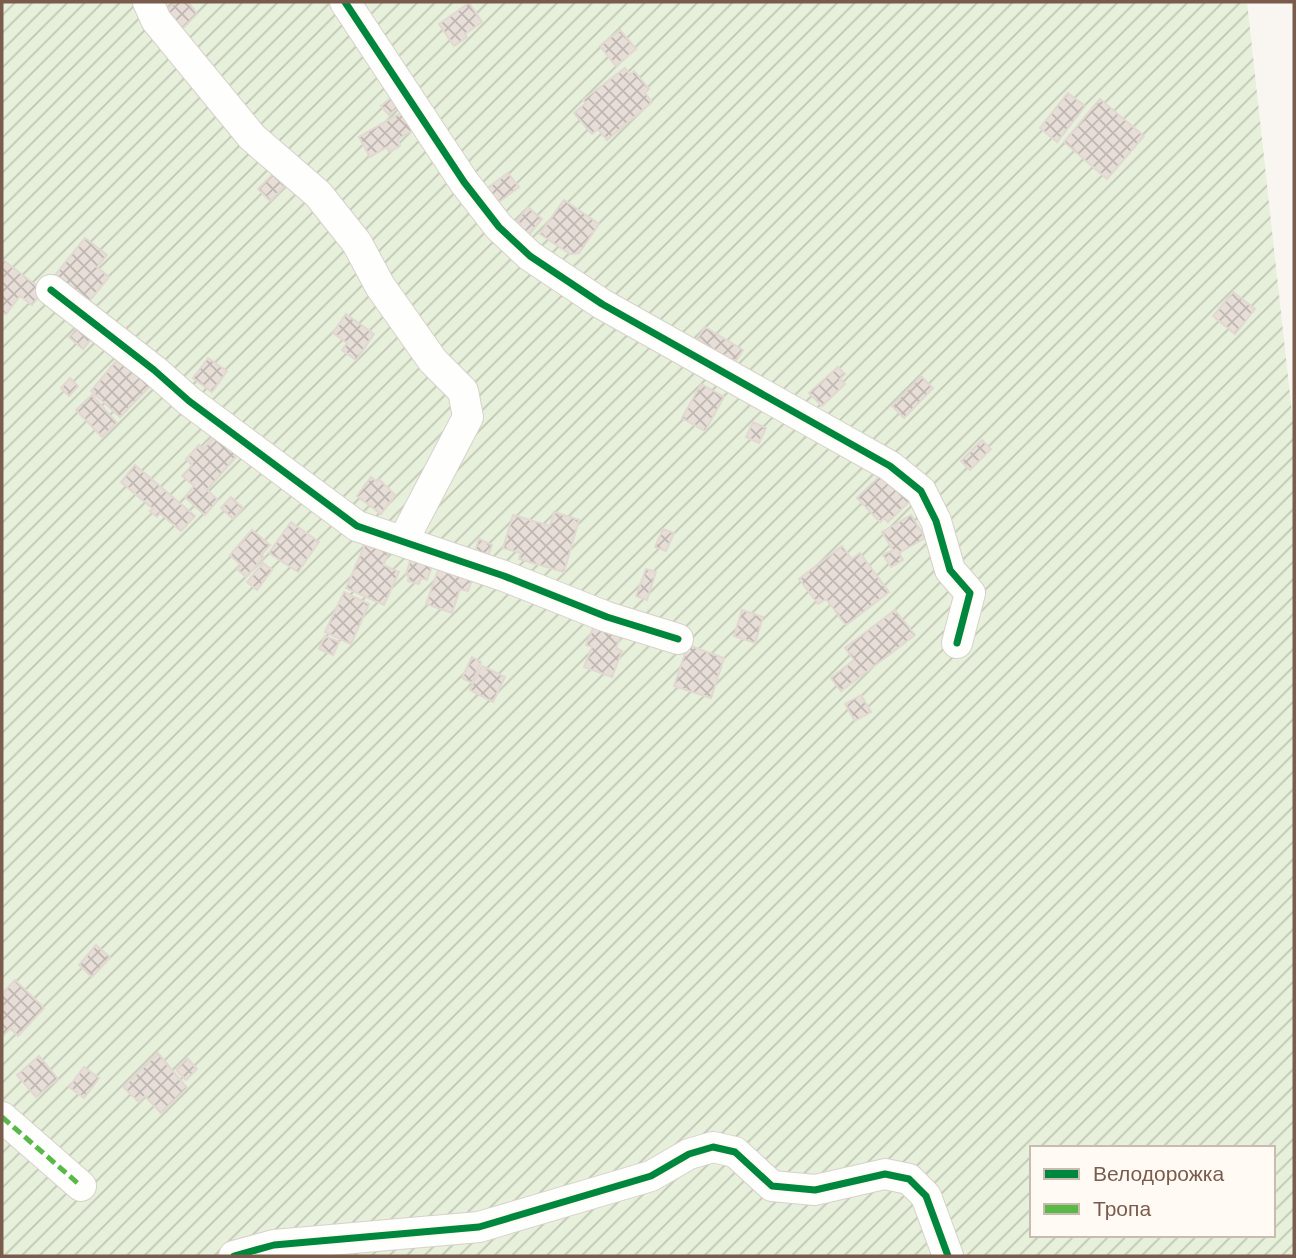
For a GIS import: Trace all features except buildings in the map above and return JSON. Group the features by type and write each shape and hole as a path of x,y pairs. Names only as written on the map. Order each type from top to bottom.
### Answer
{"street":[{"path":"148,2 156,20 253,137 318,194 357,243 380,286 433,361 463,391 468,417 403,541"},
{"path":"345,2 464,182 499,227 530,256 602,304 890,466 921,491 936,521 950,570 970,593 957,643"},
{"path":"51,290 189,401 357,526 504,576 607,617 678,639"},
{"path":"2,1117 81,1186"},
{"path":"234,1256 274,1245 479,1227 651,1176 689,1154 713,1147 735,1152 772,1186 815,1190 885,1174 909,1179 926,1196 948,1256"}],"green space":[{"path":"2,2 1247,2 1294,432 1294,1256 2,1256"}],"marked path":[{"path":"2,1117 81,1186"}],"cycle path":[{"path":"345,2 464,182 499,227 530,256 602,304 890,466 921,491 936,521 950,570 970,593 957,643"},
{"path":"51,290 154,370 189,401 357,526 504,576 607,617 678,639"},
{"path":"234,1256 274,1245 479,1227 651,1176 689,1154 713,1147 735,1152 772,1186 815,1190 885,1174 909,1179 926,1196 948,1256"}]}
